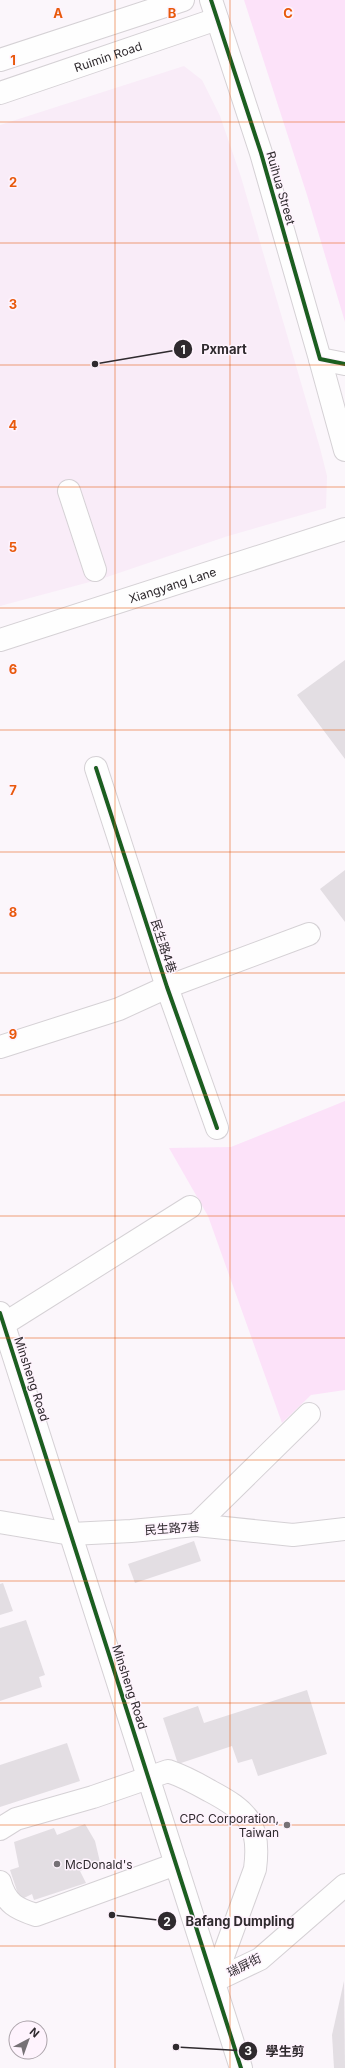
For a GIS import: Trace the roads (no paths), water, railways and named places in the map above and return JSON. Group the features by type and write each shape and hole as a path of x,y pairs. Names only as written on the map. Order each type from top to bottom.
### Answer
{"street":[{"path":"0,60 183,0"},
{"name":"Ruimin Road","path":"0,93 214,10"},
{"name":"Ruihua Street","path":"214,10 261,153 345,450"},
{"path":"320,360 345,364"},
{"path":"69,491 95,570"},
{"name":"Xiangyang Lane","path":"0,640 345,529"},
{"name":"民生路4巷","path":"96,768 167,987 217,1128"},
{"name":"民生路4巷","path":"0,1047 119,1009 167,987 309,934"},
{"path":"2,1318 190,1207"},
{"name":"Minsheng Road","path":"2,1318 241,2068"},
{"path":"196,1525 309,1414"},
{"name":"民生路7巷","path":"0,1522 71,1534 131,1531 196,1525 293,1535 345,1530"},
{"path":"0,1829 16,1819 93,1797 148,1777 168,1772 193,1782 233,1804 246,1815 254,1829 258,1850 255,1869 214,1980"},
{"path":"0,1882 2,1891 16,1909 36,1915 176,1864"},
{"name":"瑞屏街","path":"214,1980 260,1959 345,1885"}],"place":[{"name":"Pxmart","path":"95,364"},
{"name":"CPC Corporation, Taiwan","path":"287,1825"},
{"name":"McDonald's","path":"57,1864"},
{"name":"Bafang Dumpling","path":"112,1915"},
{"name":"學生剪","path":"176,2047"}]}
